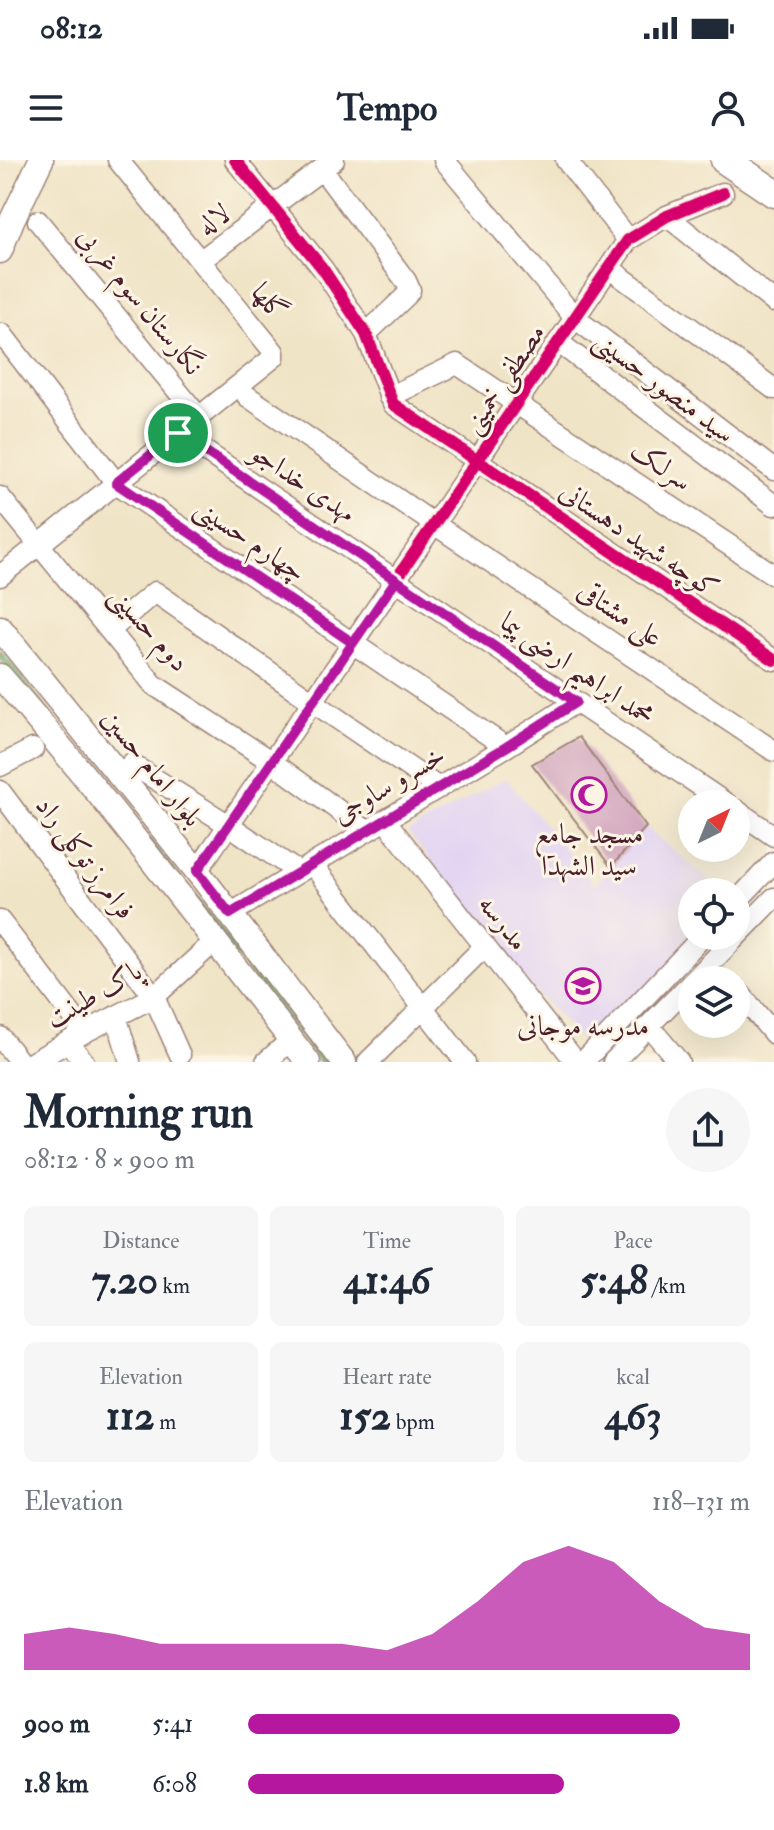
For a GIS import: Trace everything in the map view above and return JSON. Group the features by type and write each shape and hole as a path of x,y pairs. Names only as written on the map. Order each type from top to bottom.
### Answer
{"highway":[{"path":"725,160 774,193"}],"main road":[{"path":"0,251 41,160"},
{"name":"بلوار امام حسین","path":"0,628 197,871 344,1062"},
{"name":"بلوار امام حسین","path":"0,676 53,736 308,1062"}],"street":[{"name":"گلها","path":"0,576 274,357 274,352 118,160"},
{"path":"235,160 323,269 366,334 389,397"},
{"path":"444,160 575,318 774,470"},
{"path":"566,160 628,240"},
{"name":"لاله","path":"200,261 328,165"},
{"path":"328,165 410,290 366,334"},
{"name":"مصطفی خمینی","path":"197,871 628,240 667,216 723,193"},
{"path":"667,216 774,302"},
{"name":"نگارستان سوم غربی","path":"38,221 199,417"},
{"path":"609,268 774,389"},
{"name":"چهارم حسینی","path":"2,334 116,483 506,747"},
{"name":"سید منصور حسینی","path":"558,342 773,504"},
{"name":"سرلک","path":"389,397 457,364 774,575"},
{"name":"علی مشتاقی","path":"247,396 774,751"},
{"name":"کوچه شهید دهستانی","path":"389,397 400,410 774,660"},
{"name":"مهدی خداجو","path":"178,433 396,580"},
{"name":"دوم حسینی","path":"0,497 154,685 272,762 367,831"},
{"name":"محمد ابراهیم ارضی پیما","path":"396,580 706,790"},
{"path":"110,630 155,592 439,788"},
{"name":"خسرو ساوجی","path":"230,914 576,702"},
{"path":"0,765 33,749"},
{"path":"131,764 327,881 465,1062"},
{"name":"فرامرز توکلی راد","path":"0,791 154,997 180,1055"},
{"name":"مدرسه","path":"385,820 576,1062"},
{"path":"750,820 774,836"},
{"path":"750,887 774,862"},
{"path":"708,966 774,898"},
{"path":"0,921 77,1037 84,1062"},
{"name":"پاک طینت","path":"33,1062 154,997 215,941"},
{"path":"368,1062 485,946"},
{"path":"583,1062 690,950"},
{"path":"713,961 717,966"},
{"path":"613,1062 678,996"},
{"path":"750,1006 774,1034"},
{"path":"116,1016 130,1062"},
{"path":"649,1026 679,1062"},
{"path":"0,1037 20,1062"},
{"path":"266,1062 291,1040"}],"shaded area":[{"path":"506,778 595,885 646,827 678,854 678,862 688,862 707,878 678,878 680,950 592,1052 522,977 408,832"}],"green space":[{"path":"0,650 326,1062 320,1062 0,658"}],"building":[{"name":"مسجد جامع سید الشهدا","path":"579,737 646,827 611,867 532,764"}],"cycle path":[{"path":"235,160 323,269 366,334 393,404 774,660"},
{"path":"197,871 628,240 667,216 723,193"}],"place":[{"name":"مسجد جامع سید الشهدا","path":"589,795"},
{"name":"مدرسه موجانی","path":"583,986"}],"route":[{"path":"178,433 116,483 353,643 396,580 576,702 230,914 197,871 396,580 178,433"}]}
